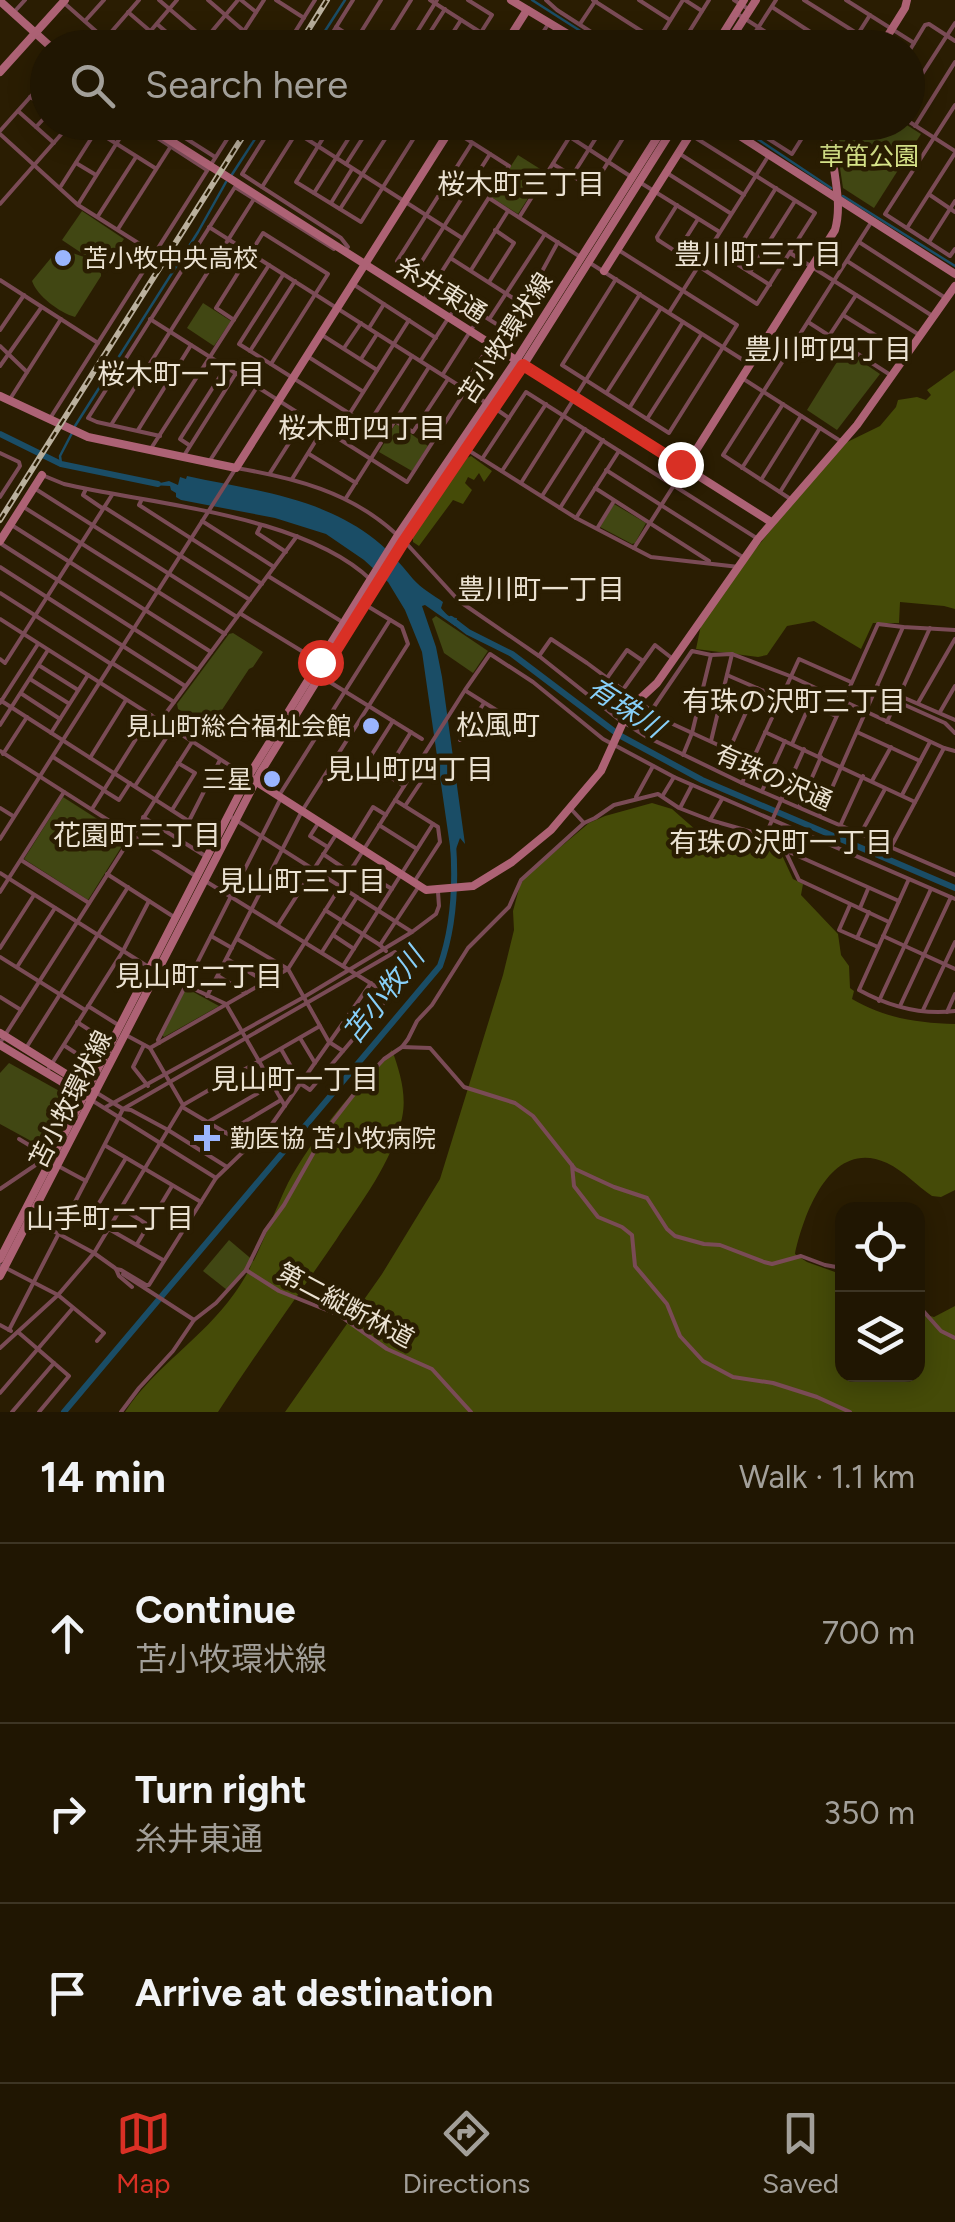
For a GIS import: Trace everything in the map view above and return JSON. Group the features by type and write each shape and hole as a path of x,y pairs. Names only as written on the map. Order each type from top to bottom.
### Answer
{"street":[{"path":"13,13 25,0"},
{"path":"85,21 104,0"},
{"path":"113,30 139,0"},
{"path":"159,0 194,30"},
{"path":"152,30 177,0"},
{"path":"208,0 243,30"},
{"path":"212,30 239,0 256,12"},
{"path":"245,30 264,0"},
{"path":"276,0 304,18"},
{"path":"296,30 316,0"},
{"path":"334,30 353,0"},
{"path":"362,30 380,0"},
{"path":"391,30 410,0"},
{"path":"468,0 492,15 482,30"},
{"path":"511,0 563,30"},
{"path":"546,0 589,30"},
{"path":"580,24 595,0 640,30"},
{"path":"639,0 670,20"},
{"path":"650,6 654,0"},
{"path":"664,30 684,0 702,12"},
{"path":"690,30 710,0"},
{"path":"726,30 742,7 756,0"},
{"path":"757,30 776,0"},
{"path":"804,0 852,30"},
{"path":"846,0 892,29 907,0"},
{"path":"38,30 64,1 95,30"},
{"path":"417,30 434,1 478,30"},
{"path":"0,4 30,30"},
{"path":"0,4 30,30"},
{"path":"742,7 764,30"},
{"path":"772,7 807,30"},
{"path":"432,30 445,9"},
{"path":"514,30 526,10"},
{"path":"128,12 148,30"},
{"path":"861,30 870,15"},
{"path":"455,30 461,20"},
{"path":"545,30 550,22"},
{"path":"925,69 955,22"},
{"path":"157,24 164,30"},
{"path":"922,30 928,24 955,41"},
{"path":"336,27 341,30"},
{"path":"0,72 30,38"},
{"path":"925,110 955,62"},
{"path":"30,97 0,133 78,204 154,253"},
{"path":"955,105 885,214 950,256 955,249"},
{"path":"18,111 30,122"},
{"path":"946,118 955,123"},
{"path":"907,228 955,152 925,132"},
{"path":"51,140 54,143"},
{"path":"0,204 57,140"},
{"path":"60,188 91,140"},
{"path":"109,140 156,169"},
{"path":"78,204 119,140"},
{"path":"161,140 208,170"},
{"name":"糸井東通","path":"178,140 773,520"},
{"path":"187,140 215,158"},
{"path":"49,420 226,140"},
{"path":"266,140 242,174 341,238 346,249"},
{"path":"262,187 292,140"},
{"path":"308,140 463,238"},
{"path":"322,140 296,182 361,222 413,140"},
{"path":"314,193 348,140"},
{"path":"346,164 361,140"},
{"path":"340,210 385,140"},
{"path":"0,839 444,140"},
{"path":"425,299 509,166 469,140"},
{"path":"519,218 568,140"},
{"path":"575,140 720,232"},
{"path":"572,176 595,140"},
{"path":"553,164 592,188 621,140"},
{"name":"苫小牧環状線","path":"323,664 344,623 521,361 658,140"},
{"name":"苫小牧環状線","path":"636,179 664,140"},
{"path":"604,272 687,140"},
{"path":"677,205 658,240 757,304 815,213 700,140"},
{"path":"746,140 955,274"},
{"path":"770,140 792,154 801,140"},
{"path":"634,548 836,230 839,211 831,140"},
{"path":"472,143 397,260 510,332 558,242"},
{"path":"118,229 171,146"},
{"path":"415,272 490,154"},
{"path":"679,154 744,195"},
{"path":"669,313 769,155"},
{"path":"98,216 136,156"},
{"path":"76,163 96,176"},
{"path":"330,203 352,168"},
{"path":"666,172 731,214"},
{"path":"160,436 88,418 235,187 329,246 346,249"},
{"path":"731,260 776,188"},
{"path":"928,194 953,210"},
{"path":"488,198 751,365"},
{"path":"111,425 254,199"},
{"path":"750,272 795,200"},
{"path":"929,242 953,210 955,201"},
{"path":"470,271 508,210"},
{"path":"676,252 698,219"},
{"path":"792,500 723,456 872,221"},
{"path":"209,227 509,418"},
{"path":"489,282 514,243 495,230"},
{"path":"234,320 216,308 263,233 328,274 271,364"},
{"path":"488,319 546,234"},
{"path":"858,242 947,298"},
{"path":"710,247 770,285"},
{"path":"616,279 562,365 669,433 737,325 618,249"},
{"path":"790,253 921,336"},
{"path":"450,258 524,305"},
{"path":"846,261 934,317"},
{"path":"150,450 269,264"},
{"path":"284,274 239,344 385,436"},
{"path":"1,282 98,342"},
{"path":"250,351 295,282"},
{"path":"352,284 436,338"},
{"path":"1,622 416,884 428,890 474,886 512,862 571,809 601,771 621,724 637,701 657,683 773,520 842,442 955,286"},
{"path":"521,483 640,294"},
{"path":"830,336 856,295"},
{"path":"0,330 24,296"},
{"path":"369,328 384,304"},
{"path":"0,366 42,307"},
{"path":"606,393 661,308"},
{"path":"421,361 450,315"},
{"path":"843,315 907,355"},
{"path":"61,319 5,398 101,440 236,468"},
{"path":"150,320 407,482 492,342"},
{"path":"350,414 409,320"},
{"path":"629,408 684,322"},
{"path":"808,322 892,376"},
{"path":"344,348 360,323"},
{"path":"395,421 413,432 472,330"},
{"path":"321,334 377,370"},
{"path":"360,360 377,334"},
{"path":"647,420 702,334"},
{"path":"138,431 192,345"},
{"path":"0,346 27,372"},
{"path":"307,356 364,392"},
{"path":"367,425 412,356"},
{"path":"346,498 430,367"},
{"path":"190,446 180,439 226,368"},
{"path":"183,456 236,374"},
{"path":"742,378 842,442"},
{"path":"209,462 257,386"},
{"path":"482,458 526,392 758,539"},
{"path":"502,471 546,404"},
{"path":"742,468 783,404"},
{"path":"761,480 801,416"},
{"path":"269,474 304,418"},
{"path":"542,496 585,428"},
{"path":"780,492 820,428"},
{"path":"292,479 323,429"},
{"path":"560,508 603,440"},
{"path":"463,446 576,518 650,556 713,564 742,562"},
{"path":"576,518 619,450"},
{"path":"0,453 20,466 0,498"},
{"path":"308,453 356,483"},
{"name":"有珠の沢通","path":"236,468 292,479 346,498 382,521 458,602 539,656 621,724 779,802 955,875"},
{"path":"606,470 742,562"},
{"path":"198,670 0,542 42,475 86,489 208,511 310,540 374,581"},
{"path":"0,484 7,487"},
{"path":"34,488 168,574 323,664"},
{"path":"594,488 713,564"},
{"path":"86,489 83,495 250,600"},
{"path":"1,662 6,663 112,494"},
{"path":"141,500 139,505 262,584"},
{"path":"597,528 614,501"},
{"path":"22,506 225,634"},
{"path":"202,521 274,567"},
{"path":"10,524 211,652"},
{"path":"260,525 257,533 286,552"},
{"path":"160,722 297,536"},
{"path":"0,567 186,686"},
{"path":"268,576 344,623"},
{"name":"苫小牧環状線","path":"1,1267 51,1163 252,779 364,604 374,581"},
{"path":"0,593 174,702"},
{"path":"208,996 302,811 408,644 402,627 364,604"},
{"path":"159,1043 280,797 390,620"},
{"path":"799,808 878,624 955,630"},
{"path":"819,816 904,628"},
{"path":"899,696 930,628"},
{"path":"918,703 955,639"},
{"path":"539,656 550,640 664,720 729,750 757,688"},
{"path":"38,644 0,701 216,839"},
{"path":"622,691 654,646 673,660"},
{"path":"0,725 48,650"},
{"path":"592,698 627,650 643,661"},
{"path":"651,712 692,651 732,654 955,750"},
{"path":"148,1086 133,1067 147,1047 288,969 490,654 614,743 653,766 953,898 900,1006"},
{"path":"711,741 732,654"},
{"path":"683,755 710,655"},
{"path":"742,783 799,659 852,682"},
{"path":"39,665 78,690"},
{"path":"317,674 422,739"},
{"path":"50,733 88,675"},
{"path":"727,675 780,698"},
{"path":"30,679 69,704"},
{"path":"877,686 955,720"},
{"path":"940,712 955,686"},
{"path":"792,744 817,689"},
{"path":"464,690 509,718"},
{"path":"21,694 60,718"},
{"path":"90,758 126,700"},
{"path":"887,722 896,701 945,723 955,733"},
{"path":"460,740 484,702"},
{"path":"810,704 836,716"},
{"path":"92,810 151,716"},
{"path":"27,718 2,752 388,994 388,999 310,1090 300,1084 280,1049"},
{"path":"393,721 367,762 415,790"},
{"path":"53,756 119,800 172,729"},
{"path":"385,774 411,732"},
{"path":"765,732 915,802"},
{"path":"857,732 920,761"},
{"path":"762,791 785,741"},
{"path":"1,1039 192,742"},
{"path":"901,796 930,742"},
{"path":"872,780 891,747"},
{"path":"891,848 944,748"},
{"path":"766,836 804,749"},
{"path":"190,821 220,760"},
{"path":"172,810 195,774 178,763"},
{"path":"405,806 429,770 419,763"},
{"path":"636,798 653,766"},
{"path":"840,826 863,776"},
{"path":"663,795 674,777"},
{"path":"679,808 692,785"},
{"path":"860,834 885,788"},
{"path":"0,892 64,792"},
{"path":"122,1412 173,1352 194,1320 246,1270 327,1129 384,1058 408,1040 468,948 510,907 520,880 584,823 614,804 650,794 663,795 679,808 710,820 780,840 799,880 890,922"},
{"path":"710,820 722,798"},
{"path":"382,947 440,842 438,827 395,800"},
{"path":"351,842 374,807 386,815"},
{"path":"0,809 14,817"},
{"path":"571,809 584,823"},
{"path":"143,817 207,857"},
{"path":"232,818 412,932"},
{"name":"苫小牧環状線","path":"200,878 216,839 232,818"},
{"path":"319,822 310,836 328,847"},
{"path":"343,966 433,824"},
{"path":"379,825 418,849"},
{"path":"278,925 337,833"},
{"path":"787,851 899,901"},
{"path":"323,854 392,889"},
{"path":"21,860 88,903"},
{"path":"0,873 153,970 226,1004 283,1103"},
{"path":"107,874 179,920"},
{"path":"909,880 859,990 879,1001 933,1014 955,1011"},
{"path":"26,1048 128,887"},
{"path":"860,908 869,888"},
{"path":"879,1001 930,889"},
{"path":"115,1108 148,1086 246,1038 382,947 412,932 436,914 441,890"},
{"path":"0,948 34,895"},
{"path":"322,952 357,897"},
{"path":"48,1068 123,952 148,901"},
{"path":"851,904 839,930 878,947"},
{"path":"18,967 55,908"},
{"path":"325,910 389,955"},
{"path":"857,938 869,912"},
{"path":"333,935 354,948"},
{"path":"211,936 232,948"},
{"path":"883,936 955,968"},
{"path":"237,939 288,969 329,1042 343,1051"},
{"path":"922,1011 955,942"},
{"path":"115,1108 242,1032 394,952 404,964 384,992"},
{"path":"0,956 147,1047 183,1106 248,1146"},
{"path":"227,959 266,982"},
{"path":"218,976 246,993"},
{"path":"116,1270 149,1285 216,1178 272,1124 283,1103 371,983"},
{"path":"947,1012 955,994"},
{"path":"0,997 20,1010"},
{"path":"77,1022 111,1044"},
{"path":"0,1348 58,1295 94,1253 183,1106 320,1026"},
{"name":"苫小牧環状線","path":"90,1094 99,1068 121,1031"},
{"path":"300,1038 315,1063"},
{"path":"1,1039 26,1048 48,1068"},
{"path":"1,1039 90,1094 168,1130 227,1167"},
{"path":"63,1045 99,1068"},
{"path":"402,1047 430,1048 464,1086 522,1106 572,1166 647,1198 675,1236 720,1245 772,1264 800,1256 835,1267"},
{"path":"208,1122 272,1085"},
{"path":"226,1132 283,1103"},
{"path":"115,1108 120,1117 216,1178"},
{"path":"9,1330 120,1117"},
{"path":"19,1139 51,1163 86,1181"},
{"path":"104,1145 201,1202"},
{"path":"190,1162 199,1150"},
{"path":"90,1218 126,1158"},
{"path":"0,1189 51,1163"},
{"path":"572,1166 574,1186 598,1217 632,1236 634,1266 667,1304 680,1336 704,1361 733,1377 773,1383 850,1412"},
{"path":"0,1180 8,1184"},
{"path":"137,1244 172,1186"},
{"path":"72,1208 164,1261"},
{"path":"121,1208 148,1225"},
{"path":"26,1216 94,1253 194,1320"},
{"path":"1,1267 58,1295 104,1333 97,1341"},
{"path":"116,1270 132,1286"},
{"name":"第二縦断林道","path":"246,1270 279,1291 339,1315 387,1349 432,1369 471,1412"},
{"path":"0,1393 73,1307"},
{"path":"925,1313 941,1331 955,1338"},
{"path":"0,1325 16,1332 70,1376 39,1412"},
{"path":"12,1412 54,1363"}],"green space":[{"name":"草笛公園","path":"917,140 874,208 843,188 836,141"},
{"path":"518,155 545,172 518,214 491,197"},
{"path":"82,211 124,239 104,268 62,240"},
{"path":"64,250 84,257 101,272 75,317 50,303 32,281 55,253"},
{"path":"203,303 231,321 214,346 187,328"},
{"path":"849,353 880,374 837,430 807,410 840,357"},
{"path":"955,370 955,609 900,602 899,623 873,623 861,649 814,621 787,626 767,655 696,649 701,625 746,561 837,447 880,426 898,400 926,400 931,395 927,390"},
{"path":"397,424 428,446 412,471 379,452"},
{"path":"471,456 492,471 484,482 479,473 474,480 468,477 465,483 472,490 463,504 453,500 419,546 413,542 413,535"},
{"path":"614,504 646,523 635,543 600,527"},
{"path":"436,616 488,651 473,673 444,653 432,619"},
{"path":"233,633 263,652 210,728 178,709 177,704"},
{"path":"63,797 127,838 88,900 24,859"},
{"path":"652,803 672,809 705,838 743,833 764,847 780,851 793,879 803,884 801,895 838,934 841,955 849,966 852,999 902,1018 955,1024 955,1190 941,1197 932,1196 887,1163 867,1158 850,1160 823,1183 813,1200 795,1254 835,1272 835,1382 925,1382 925,1311 934,1317 955,1306 955,1412 285,1412 382,1274 440,1179 503,975 520,885 589,823"},
{"path":"186,988 219,1006 164,1037 162,1035"},
{"path":"392,1050 404,1101 391,1151 365,1197 218,1412 125,1412 234,1294 250,1268 288,1183 309,1149"},
{"path":"9,1063 74,1101 50,1147 42,1147 0,1124 0,1073"},
{"path":"229,1240 255,1262 227,1290 203,1271"}],"water":[{"path":"180,477 282,496 348,522 381,545 416,582 443,602 441,608 446,614 457,618 455,626 422,606 442,677 465,844 460,838 452,860 422,652 405,610 388,582 326,534 275,518 181,500 170,486 151,485 169,481 178,485"}],"waterway":[{"path":"326,30 345,0"},
{"path":"532,0 579,30"},
{"path":"231,176 254,140"},
{"path":"759,140 831,188"},
{"path":"75,426 226,182"},
{"path":"843,196 955,266"},
{"path":"61,464 60,456 72,433"},
{"name":"苫小牧川","path":"0,434 61,464 158,484"},
{"name":"有珠川","path":"451,619 512,654 619,735 702,780 955,888"},
{"name":"苫小牧川","path":"64,1412 440,966 453,905 453,843"}],"railway":[{"path":"308,30 327,0"},
{"path":"0,520 241,140"}],"place":[{"name":"苫小牧中央高校","path":"63,258"},
{"name":"見山町総合福祉会館","path":"371,726"},
{"name":"三星","path":"272,779"},
{"name":"勤医協 苫小牧病院","path":"207,1138"}],"district":[{"name":"桜木町三丁目","path":"521,184"},
{"name":"豊川町三丁目","path":"758,254"},
{"name":"豊川町四丁目","path":"828,349"},
{"name":"桜木町一丁目","path":"181,374"},
{"name":"桜木町四丁目","path":"362,428"},
{"name":"豊川町一丁目","path":"541,589"},
{"name":"有珠の沢町三丁目","path":"794,701"},
{"name":"松風町","path":"498,725"},
{"name":"見山町四丁目","path":"410,769"},
{"name":"花園町三丁目","path":"137,835"},
{"name":"有珠の沢町一丁目","path":"781,842"},
{"name":"見山町三丁目","path":"302,881"},
{"name":"見山町二丁目","path":"199,976"},
{"name":"見山町一丁目","path":"295,1079"},
{"name":"山手町二丁目","path":"110,1218"}],"route":[{"path":"320,662 326,666 404,541 523,365 680,464"}]}
